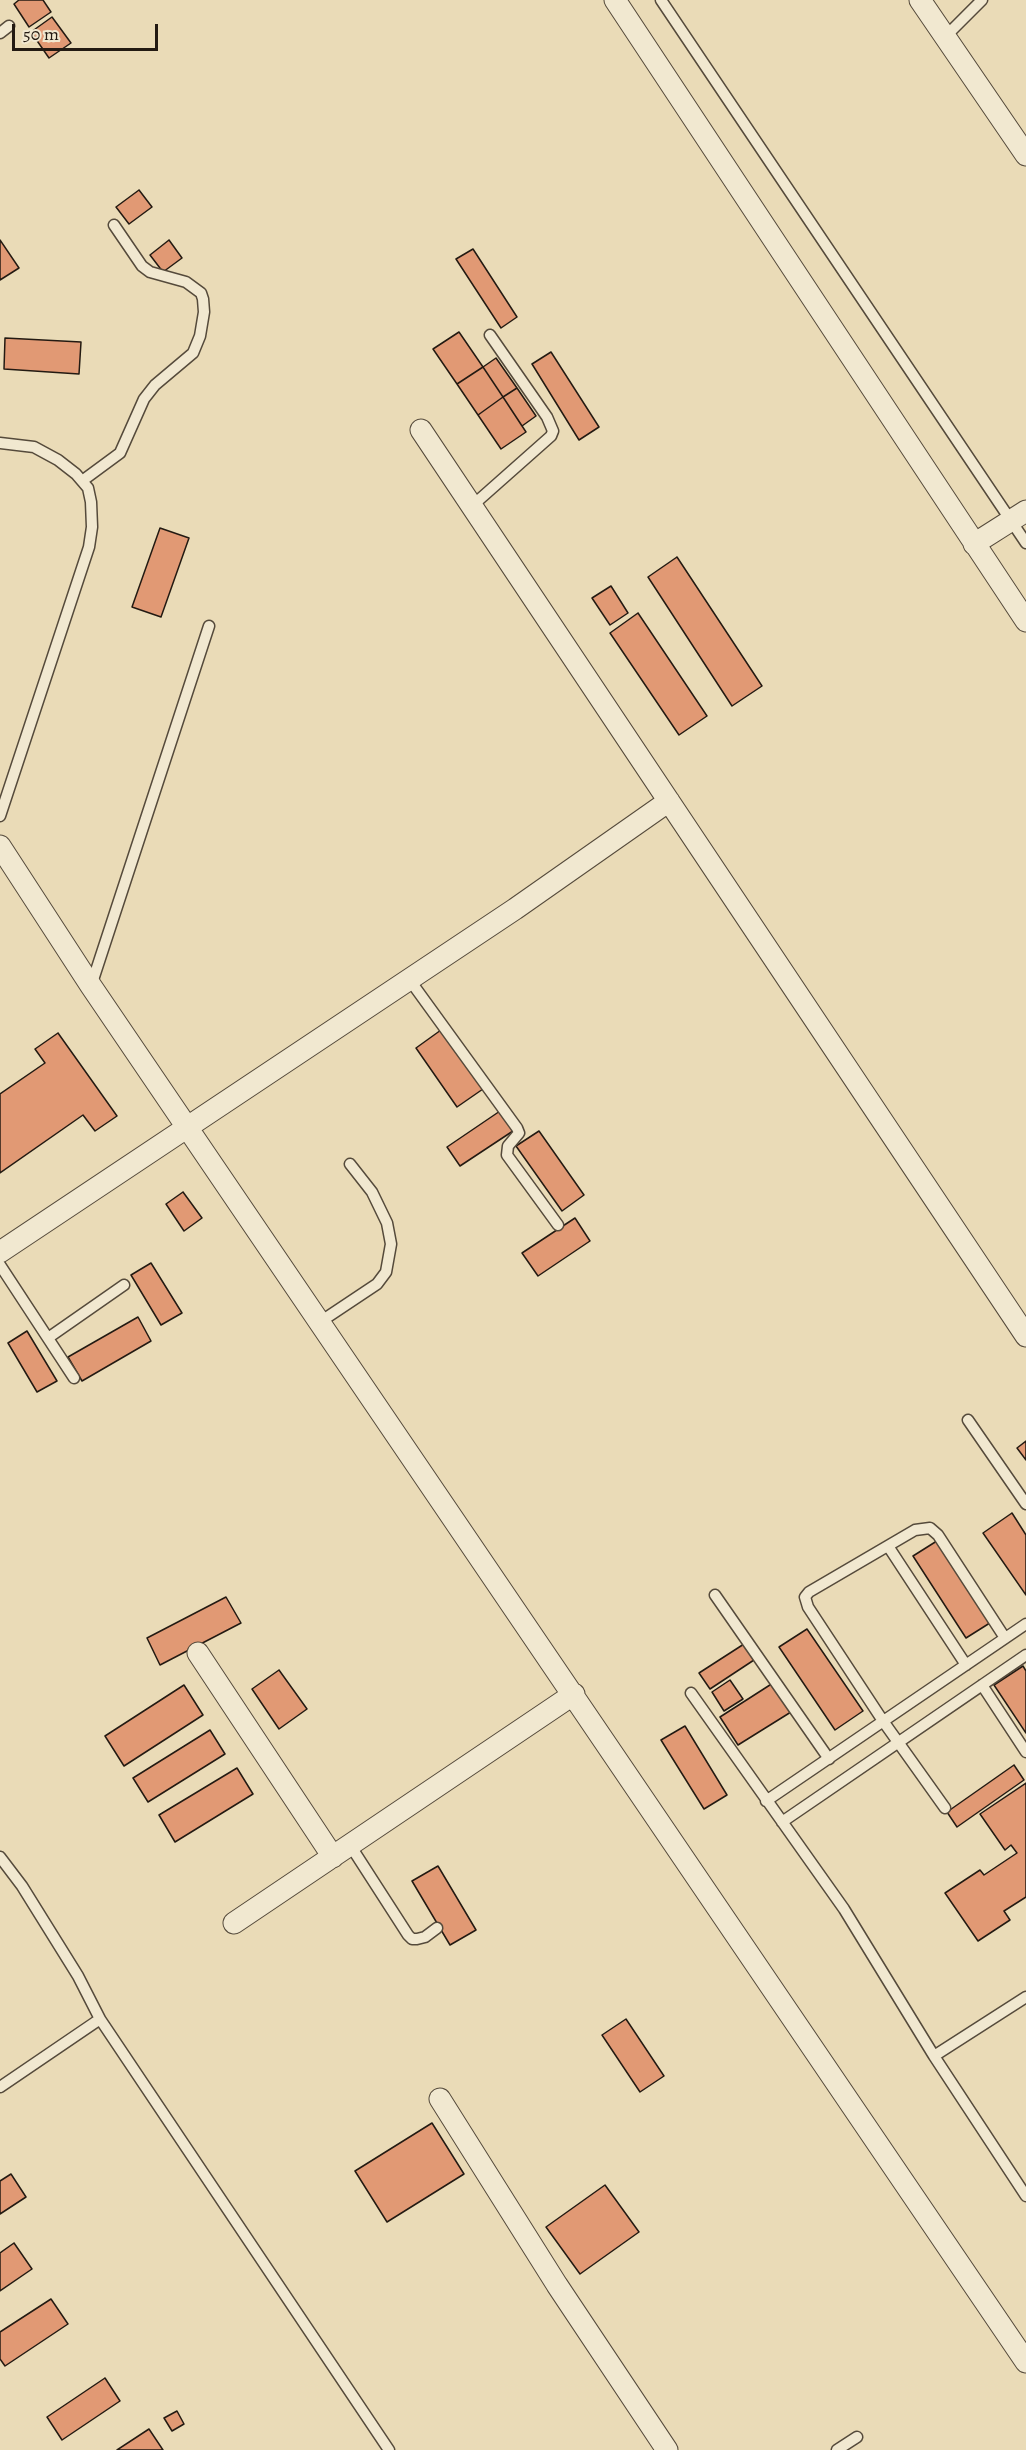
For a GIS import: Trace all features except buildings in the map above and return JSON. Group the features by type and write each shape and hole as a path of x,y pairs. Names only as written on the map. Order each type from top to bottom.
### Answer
{"street":[{"path":"615,0 1026,621"},
{"path":"920,0 1026,155"},
{"path":"422,430 1026,1336"},
{"path":"974,544 1018,516"},
{"path":"0,1252 515,909 669,801"},
{"path":"0,846 91,986 1026,2362"},
{"path":"198,1653 342,1851"},
{"path":"234,1923 574,1694"},
{"path":"440,2099 557,2286 667,2450"}],"lane":[{"path":"661,0 1018,516 1026,543"},
{"path":"945,37 982,0"},
{"path":"0,33 9,26"},
{"path":"82,481 120,453 144,399 155,385 193,353 200,336 204,312 201,293 186,282 150,272 142,266 114,225"},
{"path":"472,506 551,436 553,431 547,417 490,335"},
{"path":"0,443 34,447 58,460 82,481 88,488 92,527 89,547 0,816"},
{"path":"91,986 209,626"},
{"path":"409,980 518,1128 519,1133 508,1146 507,1155 558,1225"},
{"path":"320,1322 377,1284 386,1272 391,1244 387,1223 372,1192 350,1164"},
{"path":"0,1264 74,1378"},
{"path":"48,1338 124,1285"},
{"path":"968,1420 1026,1504"},
{"path":"945,1808 808,1607 805,1597 809,1592 915,1530 930,1528 939,1535 1005,1638"},
{"path":"888,1546 966,1665"},
{"path":"715,1595 829,1759"},
{"path":"766,1801 1026,1624"},
{"path":"782,1822 1026,1655"},
{"path":"982,1685 1026,1752"},
{"path":"691,1693 844,1909 934,2056 1026,2196"},
{"path":"342,1851 412,1939 425,1937 437,1928"},
{"path":"0,1857 22,1886 78,1976 100,2019 389,2450"},
{"path":"934,2056 1026,1997"},
{"path":"0,2087 100,2019"},
{"path":"837,2450 857,2437"}]}
